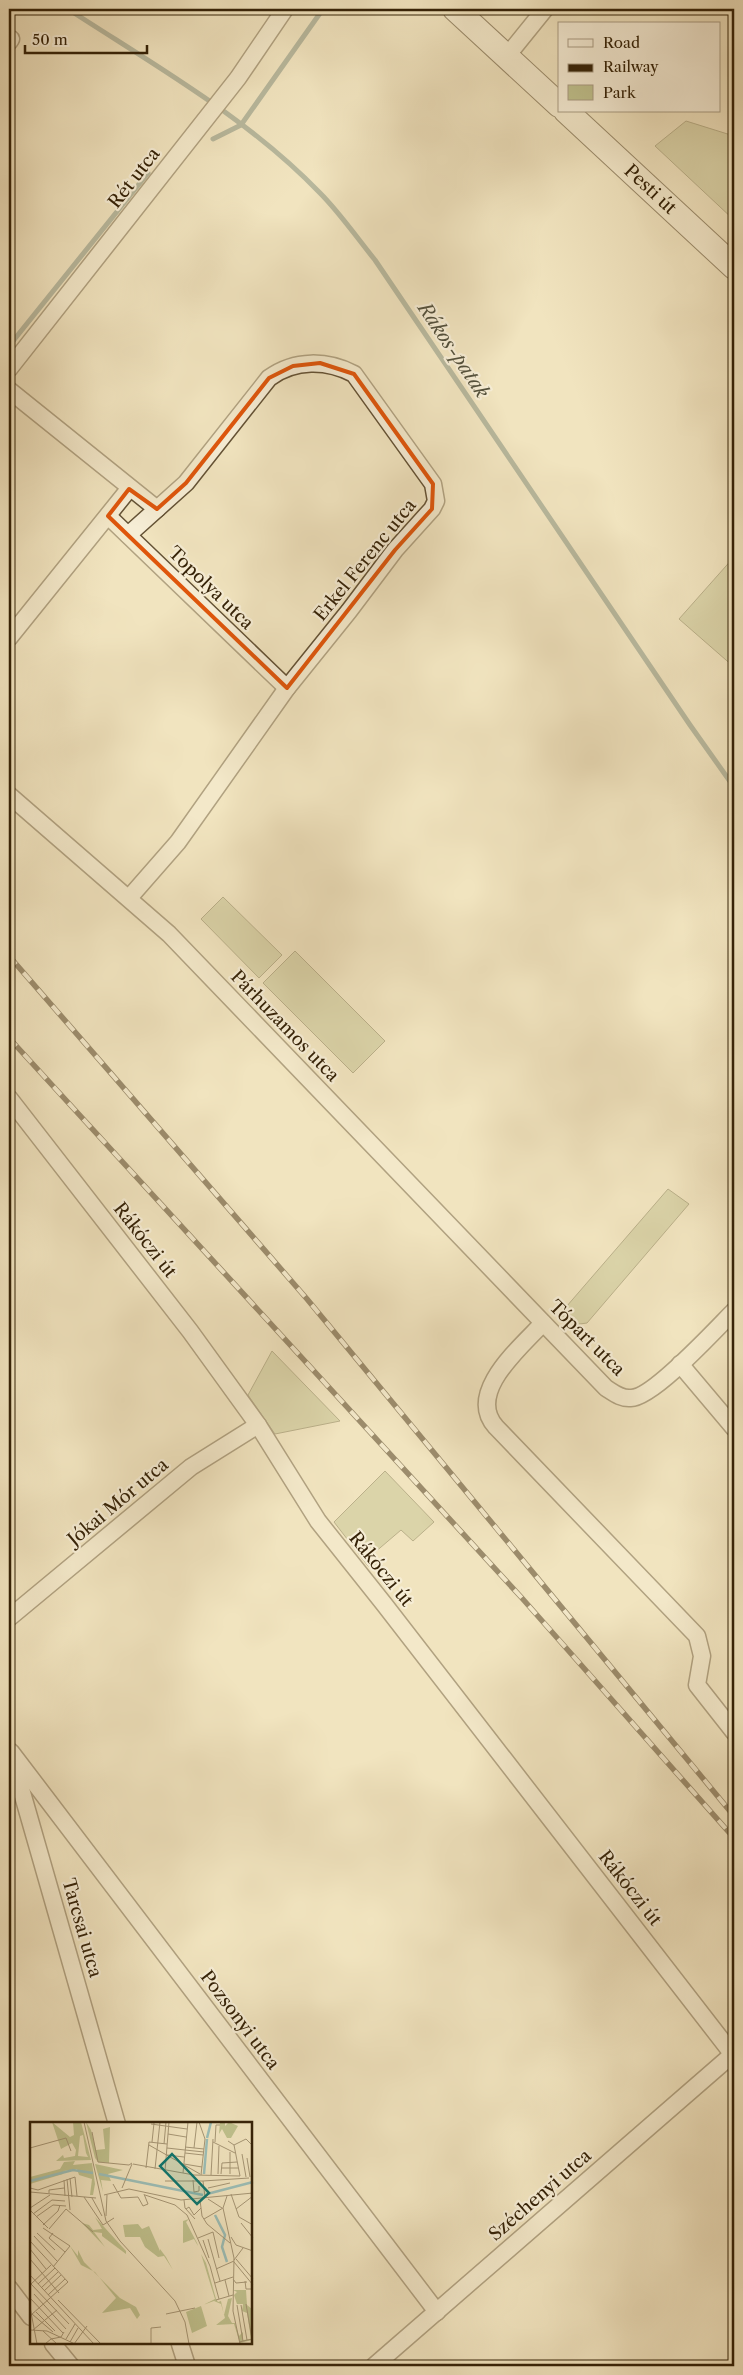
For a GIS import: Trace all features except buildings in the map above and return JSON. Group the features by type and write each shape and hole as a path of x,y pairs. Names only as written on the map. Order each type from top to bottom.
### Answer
{"main road":[{"path":"455,9 558,104"},
{"name":"Pesti út","path":"567,112 734,267"}],"street":[{"name":"Rét utca","path":"9,369 238,78 286,9"},
{"path":"507,56 545,9"},
{"name":"Erkel Ferenc utca","path":"128,535 186,483 269,378 279,370 320,363 341,368 354,374 434,484 436,501 432,509 395,550 287,688 178,842 129,898"},
{"path":"9,390 129,489 157,509"},
{"path":"9,638 129,489"},
{"name":"Topolya utca","path":"108,516 287,688"},
{"name":"Párhuzamos utca","path":"9,795 169,934 519,1298"},
{"name":"Rákóczi út","path":"9,1098 190,1331 258,1425 303,1500 330,1538 384,1604 734,2055"},
{"name":"Tópart utca","path":"519,1298 606,1388 624,1398 632,1399 650,1391 734,1311"},
{"path":"543,1323 495,1377 488,1397 487,1416 697,1636 702,1656 697,1685 734,1732"},
{"path":"680,1364 734,1428"},
{"name":"Jókai Mór utca","path":"9,1618 191,1467 258,1425"},
{"name":"Tarcsai utca","path":"10,1748 116,2122"},
{"name":"Pozsonyi utca","path":"10,1748 437,2312"},
{"name":"Széchenyi utca","path":"374,2366 734,2055"},
{"path":"9,2288 30,2316"},
{"path":"54,2345 71,2366"},
{"path":"180,2345 187,2366"}],"highlighted area":[{"path":"320,363 354,374 433,484 432,509 395,550 287,688 108,516 129,489 157,509 186,483 269,378 293,366"}],"green space":[{"path":"686,121 734,136 734,220 655,146"},
{"path":"734,557 734,667 679,619"},
{"path":"223,897 282,955 259,978 201,919"},
{"path":"295,951 385,1041 353,1073 263,983"},
{"path":"668,1189 689,1204 587,1323 572,1325 560,1314"},
{"path":"272,1351 340,1421 275,1434 248,1395"},
{"path":"385,1471 434,1522 413,1541 401,1530 374,1553 385,1570 368,1566 334,1522"}],"waterway":[{"name":"Rákos-patak","path":"68,9 167,72 262,140 292,166 334,209 375,260 734,787"},
{"path":"213,139 241,125 323,9"},
{"path":"9,346 148,173"}],"railway":[{"path":"9,956 307,1299 734,1816"},
{"path":"9,1038 521,1597 734,1838"}]}
